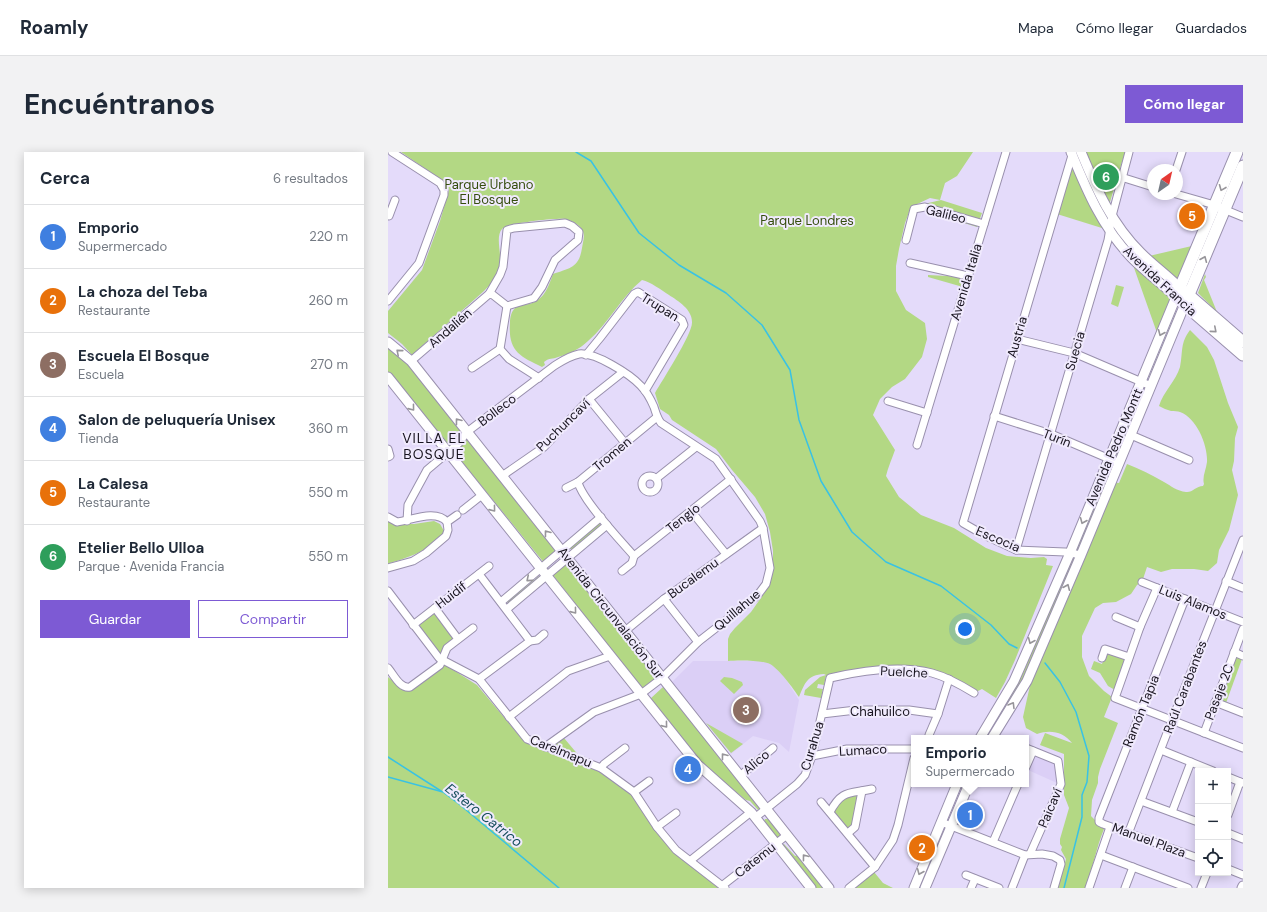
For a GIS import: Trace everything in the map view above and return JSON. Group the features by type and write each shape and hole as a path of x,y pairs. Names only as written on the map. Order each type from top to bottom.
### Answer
{"main road":[{"name":"Avenida Pedro Montt","path":"1220,208 1237,152"},
{"name":"Avenida Francia","path":"1074,153 1112,216 1141,253 1243,355"},
{"name":"Avenida Francia","path":"1074,153 1086,190 1109,229 1133,259 1243,342"},
{"name":"Avenida Pedro Montt","path":"983,734 1014,681 1070,553 1141,382 1183,296 1220,208 1243,166"},
{"name":"Avenida Pedro Montt","path":"997,735 1027,681 1081,556 1151,386 1183,296"},
{"name":"Avenida Circunvalación Sur","path":"388,342 411,361 829,888"},
{"name":"Avenida Circunvalación Sur","path":"388,377 697,764 753,815 811,888"},
{"path":"914,888 956,787"},
{"path":"925,888 968,787"}],"street":[{"path":"388,301 418,263 444,198 444,190 440,183 392,152"},
{"name":"Avenida Italia","path":"917,446 1006,152"},
{"name":"Suecia","path":"1016,550 1108,240 1109,229 1121,177 1129,152"},
{"path":"1178,164 1182,152"},
{"name":"Austria","path":"963,523 1017,338 1074,153"},
{"path":"1121,177 1147,185"},
{"path":"1183,196 1243,217"},
{"path":"388,216 395,200"},
{"name":"Galileo","path":"906,240 914,210 920,207 925,207 984,224"},
{"name":"Andalién","path":"411,361 489,294 503,267 507,230 565,223 576,229 579,232 578,240 555,260 542,287 534,298 507,306"},
{"path":"910,263 968,276"},
{"name":"Trupan","path":"586,355 634,294 638,292 682,320 684,324 645,391"},
{"path":"472,368 500,349 507,306 489,294"},
{"path":"1017,338 1074,353 1151,386"},
{"path":"500,349 509,359 539,378"},
{"name":"Bolleco","path":"407,521 408,505 426,470 459,443 467,432 539,378 567,358 579,354 586,355"},
{"path":"586,355 595,357 623,372"},
{"name":"Quillahue","path":"545,747 594,712 641,694 662,678 698,642 757,596 766,584 770,568 763,528 760,521 716,459 661,423 657,417 654,406 645,391 640,385 623,372"},
{"name":"Puchuncaví","path":"502,476 544,447 589,399 623,372"},
{"path":"589,399 625,443"},
{"path":"888,401 927,412"},
{"name":"Turín","path":"994,416 1051,434 1119,463"},
{"name":"Tromen","path":"566,488 578,482 657,417"},
{"path":"1131,435 1189,460"},
{"path":"656,478 696,447"},
{"path":"388,449 390,456 388,457"},
{"name":"Tenglo","path":"622,571 632,563 634,556 731,479"},
{"path":"578,482 579,488 607,525 634,556"},
{"path":"447,522 482,495"},
{"path":"691,512 726,554"},
{"path":"388,517 397,522 429,516 439,516 447,522 449,527 446,536 426,553 413,561 388,568"},
{"path":"564,555 584,532 601,517"},
{"name":"Escocia","path":"963,523 1016,550 1070,553 1081,556"},
{"path":"501,602 564,555 590,539 607,525"},
{"name":"Bucalemu","path":"625,631 664,599 763,528"},
{"path":"584,532 590,539"},
{"name":"Raúl Carabantes","path":"1128,834 1243,540"},
{"name":"Huidif","path":"413,625 489,566"},
{"path":"507,609 543,572"},
{"path":"478,574 507,609 530,641"},
{"path":"1226,581 1243,588"},
{"name":"Luis Alamos","path":"1142,582 1243,622"},
{"path":"1156,588 1140,627 1115,698 1243,748"},
{"name":"Carelmapu","path":"388,591 438,658 479,679 527,739 601,768 634,792 656,827 676,850 691,860 724,887"},
{"path":"664,599 698,642"},
{"name":"Ramón Tapia","path":"1099,822 1098,818 1185,599"},
{"path":"435,608 458,639"},
{"path":"1116,617 1140,627"},
{"path":"388,668 402,686 409,688 440,665 447,648 472,628"},
{"name":"Pasaje 2C","path":"1204,733 1243,629"},
{"path":"479,679 530,641 537,640 544,634"},
{"path":"1102,658 1105,649 1129,657"},
{"path":"1234,652 1243,656"},
{"path":"509,717 568,671 610,656"},
{"name":"Puelche","path":"830,678 863,671 904,670 931,673 949,679 974,693"},
{"name":"Curahua","path":"691,860 753,815 767,809 797,784 805,775 812,756 830,678"},
{"path":"929,735 938,714 949,679"},
{"path":"1215,702 1243,713"},
{"name":"Chahuilco","path":"822,714 856,710 909,710 938,714"},
{"path":"601,768 624,748"},
{"name":"Alico","path":"740,776 773,748"},
{"name":"Lumaco","path":"812,756 847,749 911,749"},
{"path":"904,749 911,755"},
{"path":"1029,749 1033,750 1029,760"},
{"name":"Paicaví","path":"1012,888 1061,784 1058,761 1033,750"},
{"path":"1161,750 1206,768"},
{"path":"1172,812 1191,762"},
{"path":"849,888 875,867 889,847 896,832 911,770"},
{"path":"1231,778 1242,782 1231,808"},
{"path":"634,792 649,781"},
{"path":"992,842 1017,787"},
{"path":"830,812 840,798 845,794 872,789"},
{"path":"848,833 854,827 862,791"},
{"path":"1141,801 1195,821"},
{"path":"821,802 875,867"},
{"path":"656,827 676,813"},
{"path":"941,822 1027,855 1053,856 1060,860 1061,864 1054,888"},
{"name":"Manuel Plaza","path":"1099,822 1128,834 1195,857"},
{"path":"1089,888 1102,855 1110,827"},
{"name":"Catemu","path":"724,887 787,835"},
{"path":"1231,835 1243,839"},
{"path":"1102,855 1188,888"},
{"path":"1125,888 1133,867"},
{"path":"1231,870 1243,875"},
{"path":"966,875 999,888"},
{"path":"1201,888 1206,876"},
{"path":"971,888 975,879"},
{"path":"1164,888 1167,880"}],"shaded area":[{"path":"693,661 774,661 799,700 789,752 779,743 753,736 731,754 672,682"},
{"path":"1035,754 1056,764 1057,783 1029,770"}],"green space":[{"path":"401,152 973,152 957,176 945,183 940,200 930,198 911,207 905,223 899,249 896,266 896,291 906,310 925,323 927,339 922,357 905,379 892,387 880,399 873,415 895,450 886,476 899,497 921,515 954,528 986,548 1007,556 1031,558 1044,557 1047,559 1046,565 1053,566 1015,660 996,698 982,689 974,693 949,679 904,670 830,678 826,676 824,685 818,684 817,688 823,689 821,698 804,695 805,690 820,677 826,675 814,676 807,681 799,697 782,674 774,666 755,661 728,661 728,639 730,634 751,612 765,592 769,583 773,567 773,551 765,514 755,497 716,449 672,420 669,415 660,409 655,393 688,336 692,322 690,313 676,300 652,284 642,280 628,294 595,334 585,344 574,351 544,362 545,365 542,367 521,356 513,346 511,340 510,321 512,312 518,306 529,304 538,300 545,293 553,274 573,266 579,260 584,238 583,230 567,219 532,221 502,229 499,237 500,265 492,282 484,291 412,355 402,344 388,333 388,311 422,270 440,221 449,190 446,183"},
{"path":"1084,152 1125,152 1110,202 1105,202"},
{"path":"1075,168 1105,229 1057,214 1071,169"},
{"path":"941,200 982,213 977,227 922,210 924,204"},
{"path":"1196,245 1180,280 1175,278 1149,256"},
{"path":"1133,265 1171,298 1157,333 1156,330"},
{"path":"1205,274 1206,277 1204,280 1217,312 1198,293"},
{"path":"928,275 966,277 963,287 928,277"},
{"path":"1116,285 1124,287 1118,307 1111,304"},
{"path":"1176,312 1177,314 1152,378 1149,377"},
{"path":"1190,330 1207,347 1214,360 1228,403 1238,427 1235,438 1232,470 1238,495 1229,530 1219,550 1217,563 1208,571 1194,569 1172,569 1161,572 1147,567 1142,582 1137,585 1131,594 1116,602 1103,603 1095,608 1082,636 1082,657 1089,676 1112,697 1104,717 1118,723 1100,769 1098,783 1092,800 1091,816 1104,829 1088,881 1085,888 1058,888 1066,859 1061,850 1062,847 1060,844 1060,839 1069,808 1064,795 1064,754 1040,745 1045,733 1072,743 1065,736 1056,732 1042,732 1037,734 1026,728 1023,717 1031,681 1112,482 1119,483 1127,464 1146,472 1174,488 1183,491 1188,492 1203,486 1204,484 1203,479 1207,462 1206,448 1196,426 1186,415 1179,412 1170,411 1159,406 1163,396 1176,377 1180,367 1183,343"},
{"path":"388,345 408,363 464,434 450,448 388,372"},
{"path":"1141,392 1144,394 1119,456 1116,455"},
{"path":"467,438 558,552 545,564 453,451"},
{"path":"1109,470 1113,471 1079,552 1076,551"},
{"path":"388,520 398,526 434,521 440,524 444,531 435,542 421,552 390,563 388,568"},
{"path":"599,523 601,525 600,527 572,550 570,548"},
{"path":"1073,556 1077,556 1020,689 993,729 991,728 1021,678"},
{"path":"566,564 656,677 655,682 645,690 642,689 553,575"},
{"path":"539,576 541,579 509,604 507,602"},
{"path":"435,613 454,637 454,640 440,654 419,629 420,624"},
{"path":"1106,652 1126,658 1115,690 1108,686 1100,673 1091,669 1094,661 1102,664"},
{"path":"1236,656 1242,659 1226,703 1219,701"},
{"path":"439,661 477,685 522,739 554,755 598,771 632,794 658,834 669,847 718,888 388,888 388,677 404,690 435,670"},
{"path":"724,677 742,682 743,685 734,694 720,681"},
{"path":"663,687 761,807 758,810 750,801 746,800 699,762 650,699"},
{"path":"706,723 743,744 731,753"},
{"path":"564,738 580,757 555,748 556,744"},
{"path":"854,793 858,795 852,826 847,829 833,812 843,797"},
{"path":"765,819 769,819 782,834 776,839 764,822"},
{"path":"943,831 945,832 923,888 918,888"},
{"path":"784,844 795,856 799,855 824,888 813,887 782,846"},
{"path":"874,872 883,883 893,888 854,888"}],"waterway":[{"path":"576,152 591,161 639,233 679,265 726,293 762,325 790,370 799,420 821,481 852,532 886,562 941,586 991,625 1009,644 1017,648"},
{"path":"1045,663 1060,682 1076,712 1089,756 1087,782 1082,795 1082,817 1064,888"},
{"path":"388,757 441,791"},
{"name":"Estero Catrico","path":"388,777 443,792 559,888"}],"place":[{"name":"Etelier Bello Ulloa","path":"1106,177"},
{"name":"La Calesa","path":"1192,216"},
{"name":"Escuela El Bosque","path":"746,710"},
{"name":"Salon de peluquería Unisex","path":"688,769"},
{"name":"Emporio","path":"970,815"},
{"name":"La choza del Teba","path":"922,848"}],"district":[{"name":"VILLA EL BOSQUE","path":"434,446"}],"park label":[{"name":"Parque Urbano El Bosque","path":"489,192"},
{"name":"Parque Londres","path":"807,220"}]}
